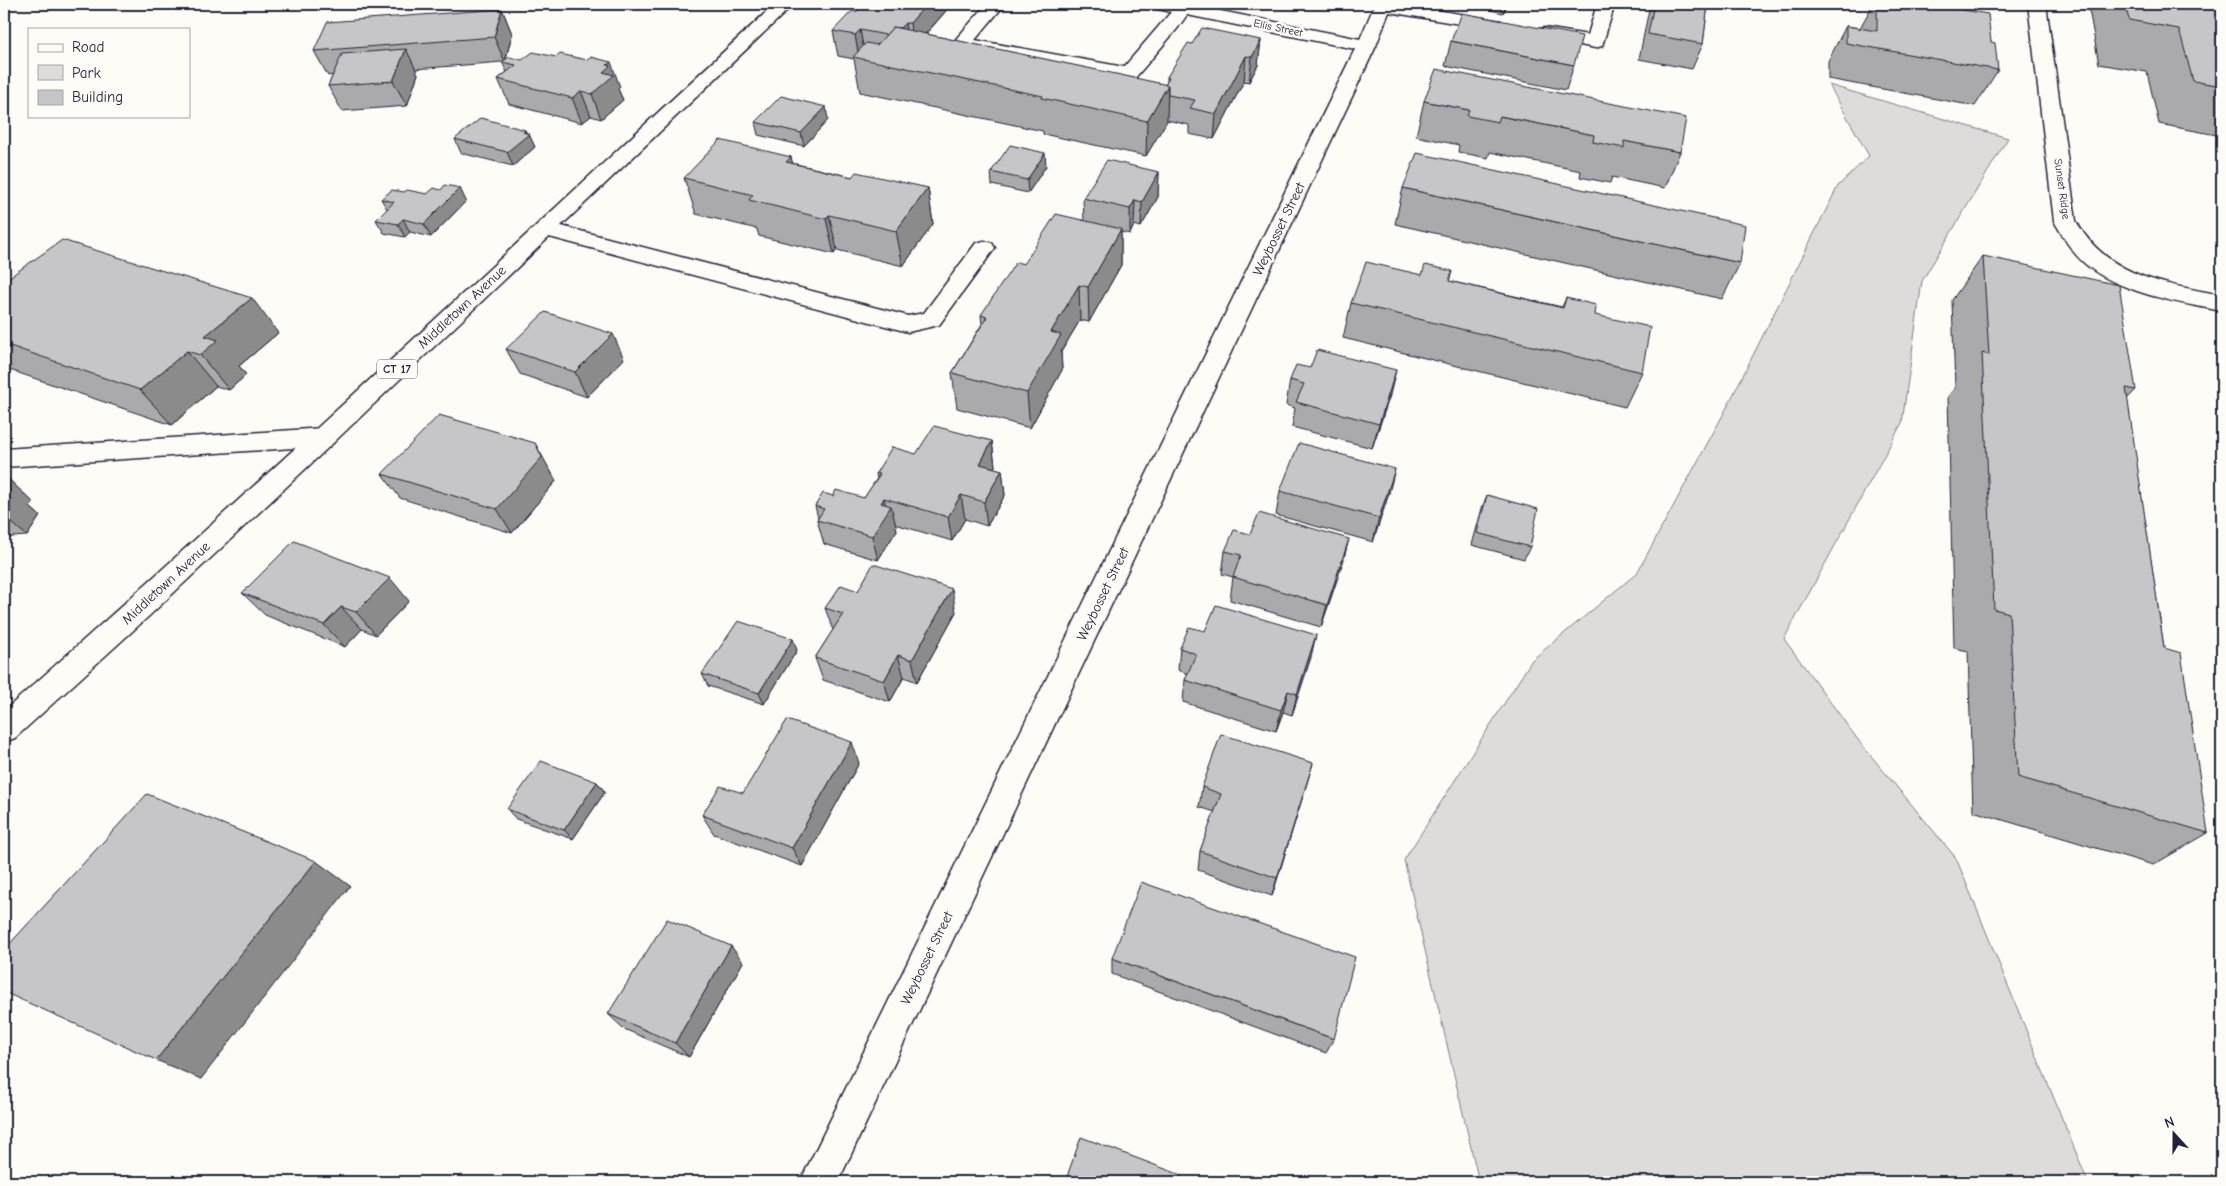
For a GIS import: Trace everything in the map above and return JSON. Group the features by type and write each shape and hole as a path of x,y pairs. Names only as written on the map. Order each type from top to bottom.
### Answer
{"street":[{"name":"Middletown Avenue","path":"4,729 139,608 324,437 785,4"},
{"path":"996,4 963,43 1128,74 1171,25 1182,8"},
{"name":"Ellis Street","path":"1160,4 1367,46"},
{"path":"1528,30 1595,42 1606,4"},
{"name":"Sunset Ridge","path":"2038,4 2065,221 2073,237 2094,260 2113,272 2154,286 2222,302"},
{"path":"1384,5 1509,27"},
{"name":"Weybosset Street","path":"818,1182 1367,46 1384,5"},
{"path":"546,229 908,324 932,320 984,248"},
{"path":"4,458 324,437"}],"green space":[{"path":"1829,85 2008,138 1922,281 1902,423 1784,639 1861,744 1956,858 2088,1182 1479,1182 1404,860 1532,660 1637,573 1724,413 1838,186 1869,156"}],"building":[{"path":"864,4 927,4 910,23 905,23 900,28 893,27 886,35 860,30 855,35 833,31 852,11 856,12"},
{"path":"1654,4 1708,4 1703,44 1648,34"},
{"path":"1877,4 1926,4 1988,14 1991,42 1995,43 1998,70 1846,43 1846,26 1877,31"},
{"path":"2125,4 2222,4 2222,86 2193,81 2179,29 2129,20"},
{"path":"502,9 494,37 314,51 327,22"},
{"path":"1462,13 1582,36 1574,65 1451,41"},
{"path":"893,27 1168,85 1147,121 1042,98 1043,96 853,57 866,43 877,45"},
{"path":"1202,28 1261,40 1252,57 1246,56 1216,114 1190,108 1195,100 1168,95 1168,85 1165,85 1169,78 1167,77 1188,43 1192,44"},
{"path":"406,49 393,81 328,86 342,54"},
{"path":"533,52 556,57 560,54 587,60 591,57 611,62 607,65 610,66 603,72 614,75 592,94 581,91 572,98 498,79 516,65 502,62 509,57 522,60"},
{"path":"1436,69 1686,118 1680,152 1624,141 1624,148 1593,142 1594,135 1500,116 1498,122 1467,116 1469,110 1424,101"},
{"path":"781,96 826,107 801,133 755,122"},
{"path":"481,118 525,130 523,132 529,134 507,152 455,139"},
{"path":"720,140 791,157 786,162 852,177 856,172 928,188 896,231 829,215 826,219 749,200 753,195 684,178"},
{"path":"1010,145 1045,153 1027,180 991,172"},
{"path":"1417,153 1745,225 1740,263 1403,188"},
{"path":"1107,160 1159,172 1142,202 1135,200 1130,209 1083,198"},
{"path":"445,185 460,188 424,224 403,219 398,224 376,220 394,202 381,199 392,190 404,192 407,190 427,194 434,188 441,190"},
{"path":"1056,214 1121,229 1088,287 1079,285 1051,332 1061,335 1027,393 952,373 987,317 981,315 1016,262 1024,264"},
{"path":"62,240 252,298 205,336 218,340 200,355 187,351 140,390 4,344 4,281"},
{"path":"1983,256 2119,285 2136,390 2126,388 2164,648 2181,653 2208,833 2018,777 2009,613 1994,609 1982,353 1989,355"},
{"path":"1366,262 1422,275 1425,265 1452,271 1449,281 1563,308 1566,298 1596,305 1595,315 1650,327 1642,372 1351,303"},
{"path":"545,312 613,334 575,372 506,349"},
{"path":"1317,350 1396,370 1379,424 1296,402 1304,384 1290,380 1296,365 1310,368"},
{"path":"439,415 535,443 542,457 497,509 382,474"},
{"path":"934,426 992,441 980,464 1002,470 984,502 961,495 948,517 884,498 881,503 891,506 872,536 817,520 824,509 815,506 823,493 833,496 836,490 864,498 880,474 876,473 892,447 916,454"},
{"path":"1299,443 1395,469 1379,518 1280,491"},
{"path":"1487,495 1538,509 1530,547 1477,533"},
{"path":"1259,513 1349,539 1327,605 1233,577 1241,555 1225,551 1234,530 1250,534"},
{"path":"294,541 390,578 356,612 341,607 324,625 242,593"},
{"path":"873,564 952,589 912,660 898,655 884,681 815,658 843,614 825,608 841,585 858,591"},
{"path":"1216,605 1316,635 1297,694 1288,691 1281,710 1185,680 1196,654 1180,648 1189,627 1205,631"},
{"path":"738,621 793,639 759,693 702,674"},
{"path":"787,720 852,742 792,848 702,815 720,786 743,793"},
{"path":"1221,734 1313,763 1277,878 1200,851 1221,794 1202,787"},
{"path":"541,761 597,782 564,830 507,809"},
{"path":"147,794 316,861 156,1060 4,992 4,950"},
{"path":"1141,882 1355,957 1334,1039 1112,958"},
{"path":"667,919 731,946 675,1043 608,1014"},
{"path":"1081,1137 1181,1175 1179,1182 1065,1182"}]}
